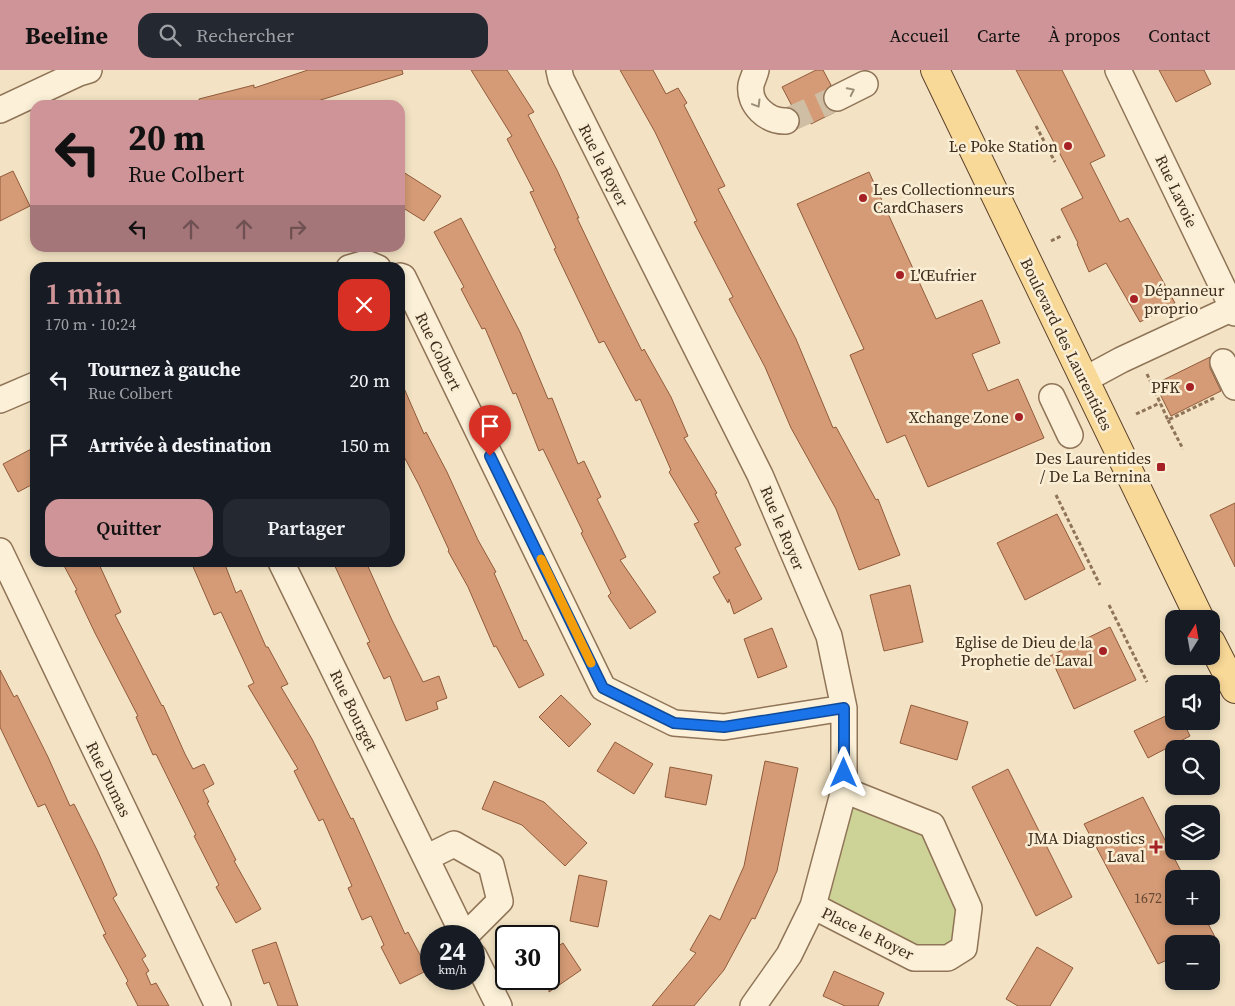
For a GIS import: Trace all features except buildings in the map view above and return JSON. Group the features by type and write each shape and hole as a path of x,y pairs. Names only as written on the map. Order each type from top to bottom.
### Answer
{"main road":[{"name":"Boulevard des Laurentides","path":"935,70 1196,610"},
{"path":"1220,660 1235,689"}],"street":[{"path":"0,110 89,70"},
{"name":"Rue le Royer","path":"559,70 566,88 760,476 829,636 844,708 844,790 813,906 789,955 753,1006"},
{"path":"756,70 751,86 754,101 758,108 769,118 786,121"},
{"name":"Rue Lavoie","path":"1118,70 1234,309"},
{"path":"837,98 865,84"},
{"name":"Rue Colbert","path":"405,279 603,688 674,723 724,727 844,708"},
{"path":"1084,380 1121,360 1234,309"},
{"path":"1223,362 1226,392"},
{"path":"0,400 30,387"},
{"path":"1052,397 1070,435"},
{"name":"Rue Dumas","path":"0,551 218,1006"},
{"name":"Rue Bourget","path":"283,567 459,925"},
{"name":"Place le Royer","path":"813,906 914,958 948,958 964,948 969,908 932,825 844,790"},
{"name":"Rue Bourget","path":"426,858 454,844 491,865 500,901 475,925"},
{"path":"485,977 500,1006"}],"path":[{"path":"1036,126 1054,162"},
{"path":"1051,241 1062,236"},
{"path":"1144,369 1183,449"},
{"path":"1168,420 1226,392"},
{"path":"1136,414 1160,403"},
{"path":"1056,495 1100,585"},
{"path":"1109,605 1147,682"}],"green space":[{"path":"844,790 932,825 969,908 948,958 813,906"}],"tunnel":[{"path":"786,121 837,98"}],"slow traffic":[{"path":"541,559 591,663"}],"place":[{"name":"Le Poke Station","path":"1068,146"},
{"name":"Les Collectionneurs CardChasers","path":"863,198"},
{"name":"L'Œufrier","path":"900,275"},
{"name":"Dépanneur proprio","path":"1134,299"},
{"name":"PFK","path":"1190,387"},
{"name":"Xchange Zone","path":"1019,417"},
{"name":"Des Laurentides / De La Bernina","path":"1161,467"},
{"name":"Eglise de Dieu de la Prophetie de Laval","path":"1103,651"},
{"name":"JMA Diagnostics Laval","path":"1156,847"}],"route":[{"path":"490,456 603,688 674,723 724,727 844,708 844,773"}]}
